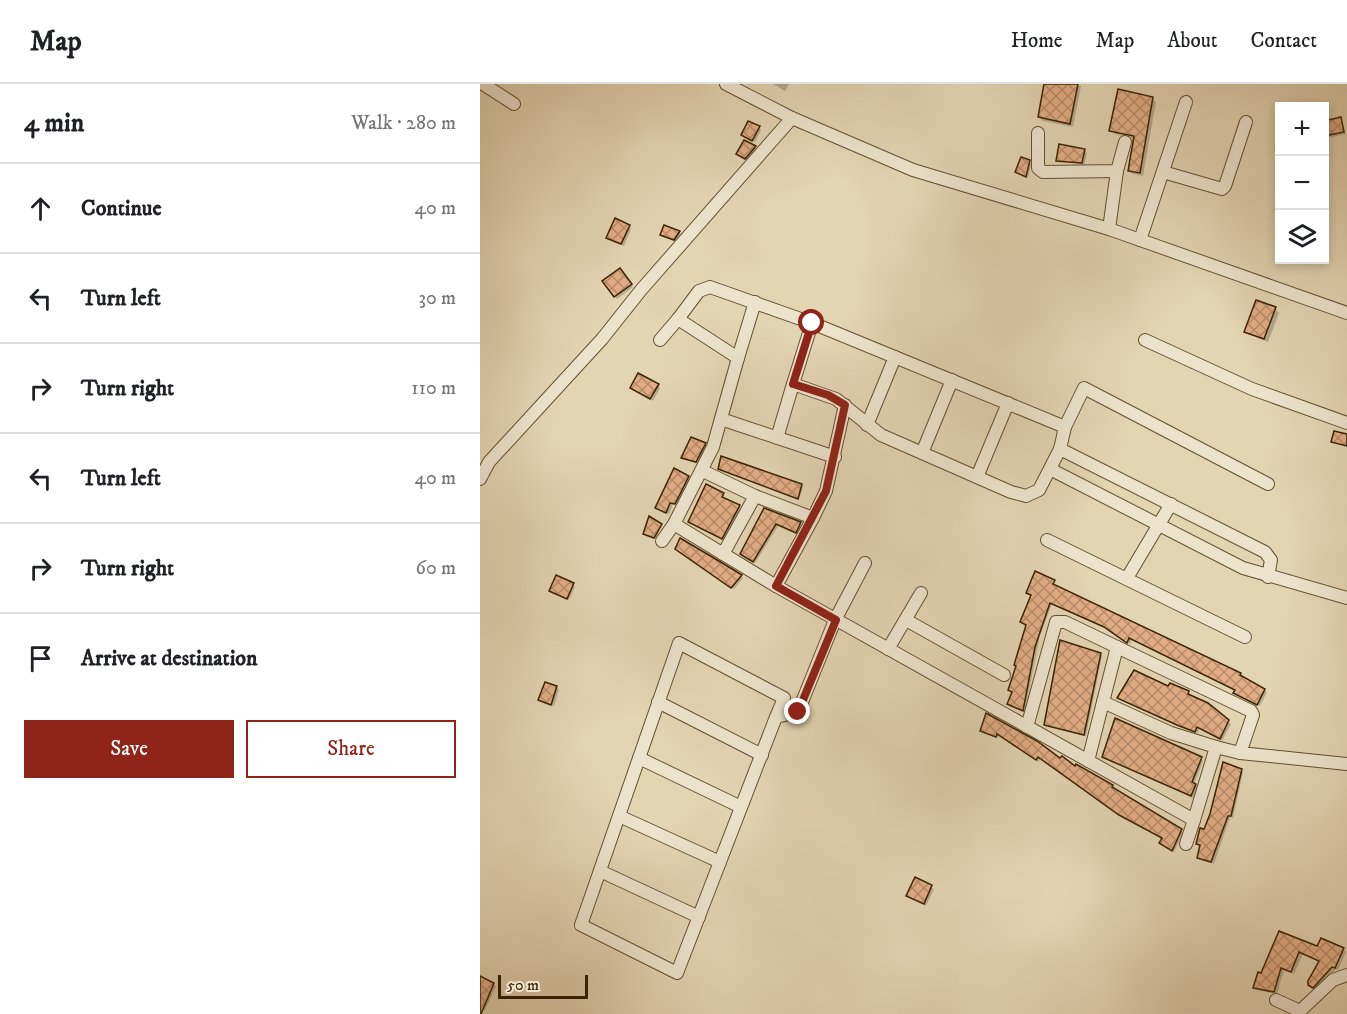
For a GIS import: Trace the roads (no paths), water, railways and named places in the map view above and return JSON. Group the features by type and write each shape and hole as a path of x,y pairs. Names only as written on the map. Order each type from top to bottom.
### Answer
{"street":[{"path":"483,84 514,104"},
{"path":"726,84 745,89 792,118 913,170 1109,229 1347,313"},
{"path":"1140,240 1185,102"},
{"path":"481,476 489,462 602,339 641,290 792,118"},
{"path":"1163,172 1222,189 1225,186 1246,122"},
{"path":"1038,133 1038,168 1041,171 1117,171"},
{"path":"1109,229 1117,171 1125,142"},
{"path":"660,340 702,288 725,291 812,323 1065,427"},
{"path":"662,541 703,471 755,302"},
{"path":"678,319 738,358"},
{"path":"777,438 812,323"},
{"path":"1145,340 1252,389 1347,423"},
{"path":"867,425 895,357"},
{"path":"922,453 952,380"},
{"path":"793,384 828,395 845,405 882,435 1026,496 1040,490 1060,449 1065,427 1084,388 1268,484"},
{"path":"977,477 1008,403"},
{"path":"776,586 826,491 845,405"},
{"path":"721,418 835,457"},
{"path":"1060,449 1265,552 1271,560 1268,577"},
{"path":"1050,469 1243,568 1347,598"},
{"path":"703,471 755,496 813,518"},
{"path":"723,554 755,496"},
{"path":"1127,578 1171,504"},
{"path":"674,524 776,586 1194,820"},
{"path":"1047,540 1245,637"},
{"path":"776,717 798,712 836,620 866,563"},
{"path":"888,649 921,593"},
{"path":"906,620 1004,675"},
{"path":"1028,727 1056,622 1065,622 1251,711 1254,715 1240,753"},
{"path":"679,643 784,698 677,973 581,925 658,702 679,643"},
{"path":"1088,761 1117,647"},
{"path":"658,702 762,755"},
{"path":"1103,702 1171,733 1216,747 1240,753 1347,764"},
{"path":"1186,844 1216,747"},
{"path":"639,758 741,807"},
{"path":"619,816 720,862"},
{"path":"600,871 699,917"},
{"path":"1276,1000 1300,1011 1333,980 1347,975"}]}
